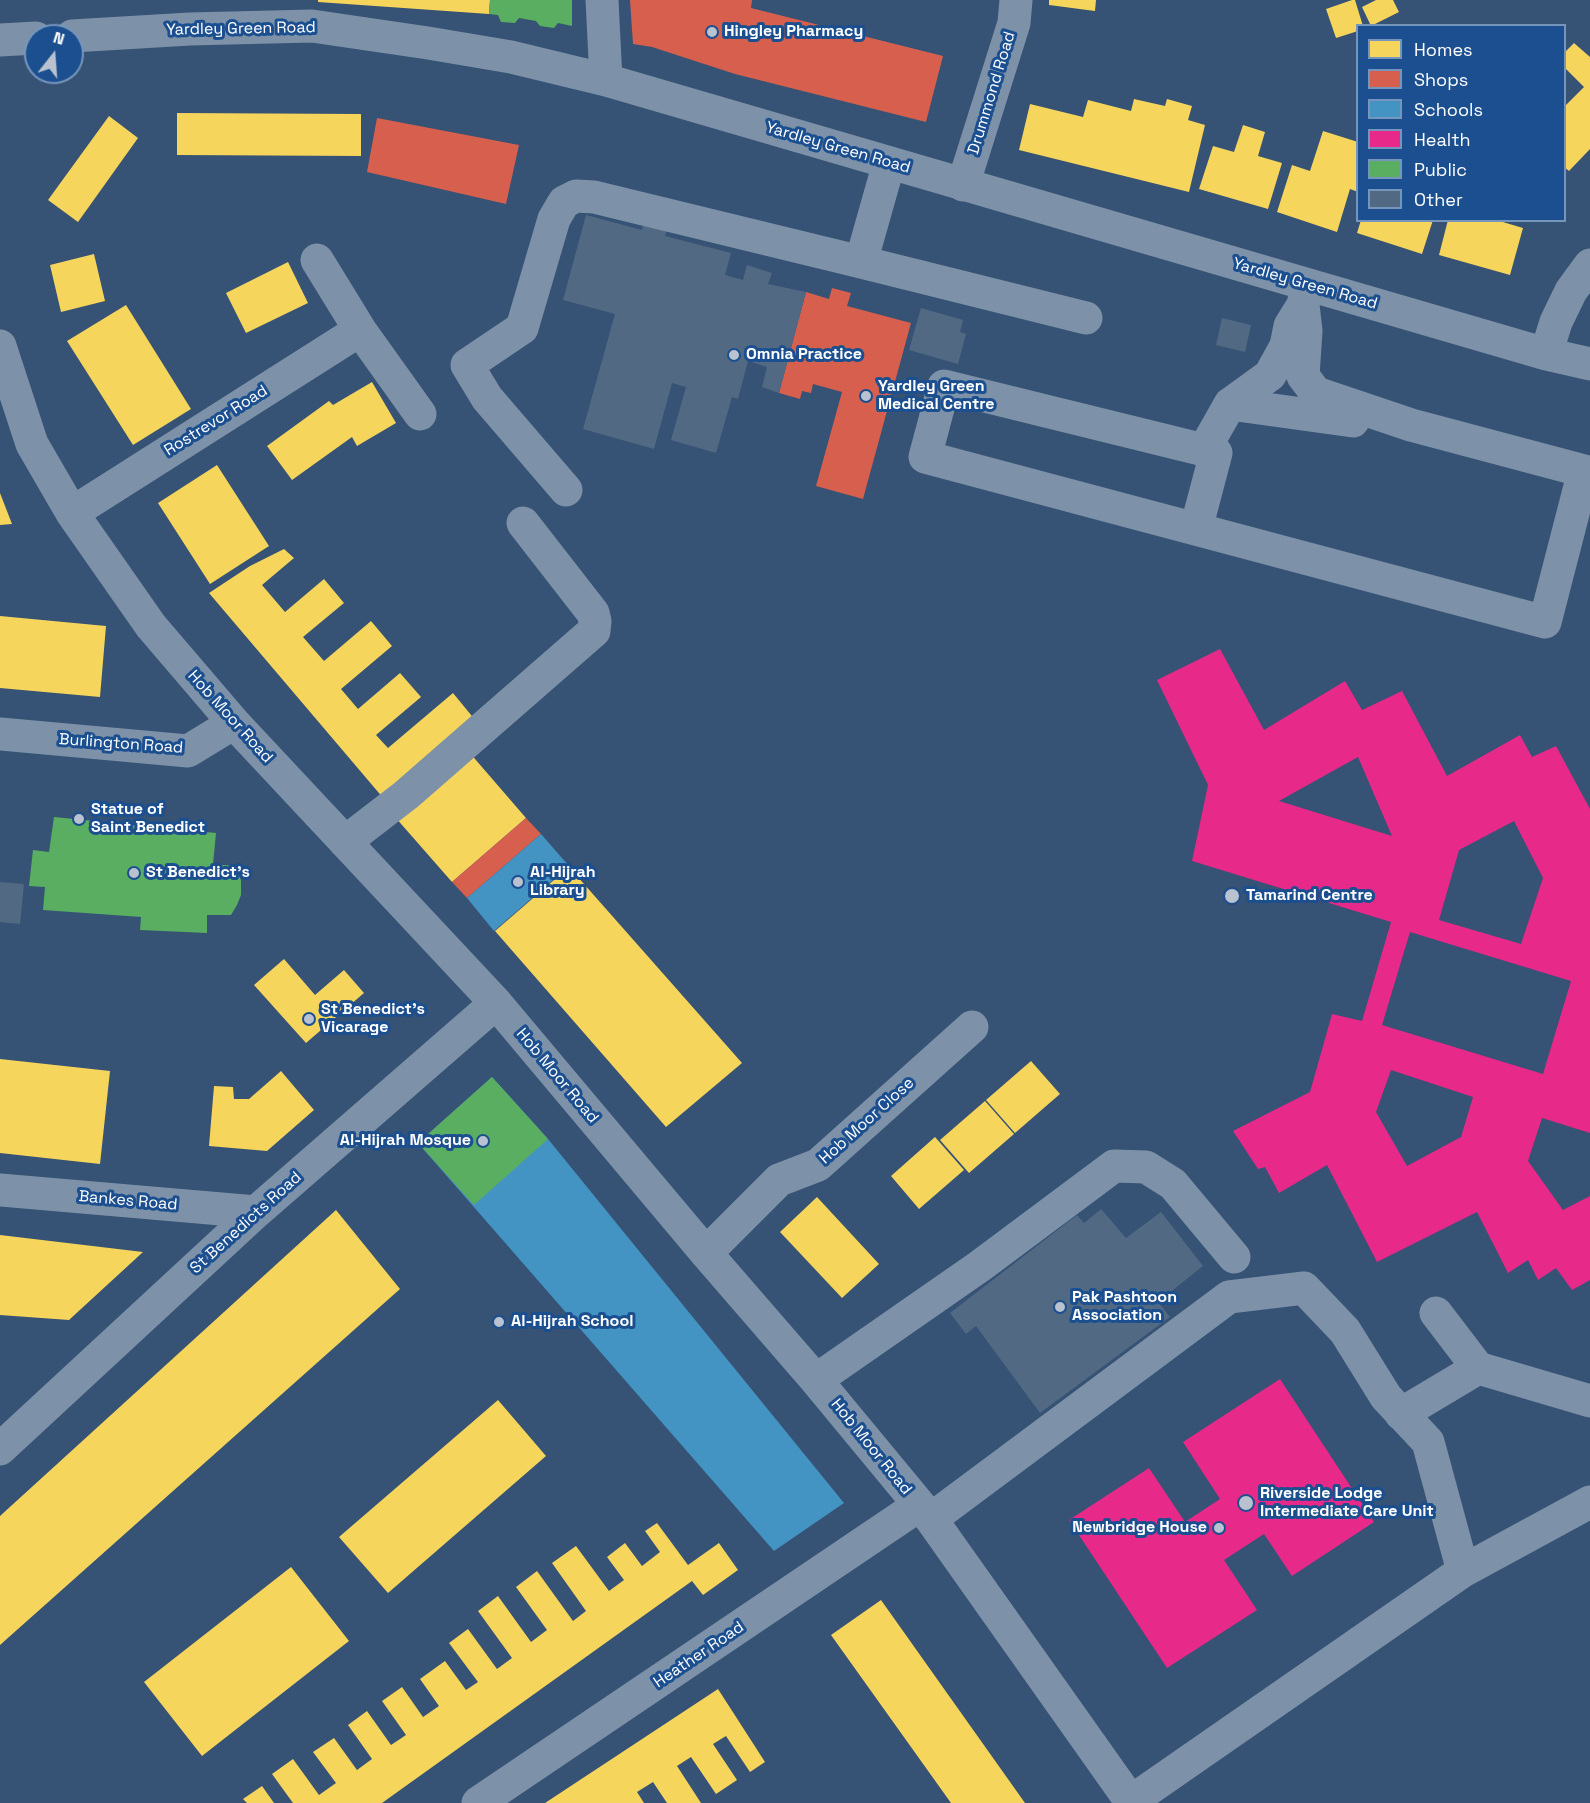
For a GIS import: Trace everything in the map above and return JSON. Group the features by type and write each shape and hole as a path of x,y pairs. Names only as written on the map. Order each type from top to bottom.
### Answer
{"street":[{"path":"602,0 606,80"},
{"name":"Drummond Road","path":"963,185 1014,23 1016,0"},
{"name":"Yardley Green Road","path":"84,35 190,29 312,26 501,55 606,80 963,185 1301,312 1546,354 1590,364"},
{"path":"0,40 24,39"},
{"path":"861,262 889,163"},
{"path":"566,490 487,398 467,365 522,328 554,219 564,202 576,196 594,197 1086,318"},
{"path":"317,260 360,330 420,414"},
{"path":"1546,354 1556,322 1571,291 1590,265"},
{"path":"1301,312 1303,376 1316,393 1411,425 1584,471 1582,516 1545,622 925,457 944,386 1204,450 1230,404 1270,375 1301,312"},
{"name":"Rostrevor Road","path":"72,513 360,330"},
{"name":"Hob Moor Road","path":"0,346 32,444 72,513 151,626 234,723 496,1003 816,1380 925,1512 1131,1802"},
{"path":"1230,404 1372,424 1411,425"},
{"path":"1196,529 1216,453"},
{"path":"345,842 406,795 594,631 593,613 523,523"},
{"name":"Burlington Road","path":"0,734 188,751 234,723"},
{"name":"St Benedicts Road","path":"0,1449 256,1212 496,1003"},
{"name":"Hob Moor Close","path":"706,1253 779,1180 818,1165 972,1027"},
{"path":"816,1380 980,1266 1114,1166 1146,1167 1173,1184 1234,1257"},
{"name":"Bankes Road","path":"0,1190 256,1212"},
{"name":"Heather Road","path":"478,1803 925,1512 1229,1297 1304,1288 1345,1331 1386,1397 1401,1414"},
{"path":"1436,1313 1478,1368 1590,1401"},
{"path":"1463,1571 1428,1442 1401,1414 1478,1368"},
{"path":"1131,1802 1463,1571 1590,1502"}],"building: Homes":[{"path":"318,0 490,0 489,14 318,2"},
{"path":"1049,0 1096,0 1095,11 1049,5"},
{"path":"1355,0 1362,24 1356,24 1356,32 1336,38 1326,9"},
{"path":"1376,0 1393,0 1399,12 1375,24 1370,24 1362,7"},
{"path":"1574,43 1590,57 1590,149 1569,171 1566,169 1566,105 1584,87 1566,69 1566,51"},
{"path":"1134,99 1165,106 1167,99 1192,106 1188,120 1205,125 1189,192 1019,150 1030,104 1083,117 1088,100 1131,111"},
{"path":"177,113 361,114 361,156 177,155"},
{"path":"109,116 138,138 78,222 48,200"},
{"path":"1243,125 1265,132 1258,156 1282,163 1268,209 1199,189 1213,146 1234,152"},
{"path":"1323,131 1356,141 1356,191 1350,189 1337,232 1277,212 1292,165 1310,171"},
{"path":"1360,222 1432,222 1422,254 1357,233"},
{"path":"1447,222 1503,222 1523,228 1510,275 1439,255"},
{"path":"94,254 105,301 61,312 50,265"},
{"path":"288,262 308,303 246,333 226,293"},
{"path":"126,305 191,409 133,445 67,341"},
{"path":"372,382 396,423 357,446 352,437 292,480 267,446 329,401 333,405"},
{"path":"217,465 269,546 210,584 158,503"},
{"path":"0,493 12,524 0,525"},
{"path":"284,549 294,558 262,585 285,612 324,579 344,603 303,637 324,661 371,621 392,646 341,689 358,709 400,673 421,697 376,735 388,748 453,693 476,721 384,799 209,593 250,566"},
{"path":"0,616 106,626 100,697 0,688"},
{"path":"469,752 526,818 452,882 395,817"},
{"path":"569,867 742,1063 666,1127 495,931"},
{"name":"St Benedict's Vicarage","path":"284,959 315,995 344,970 364,993 306,1043 254,985"},
{"path":"0,1059 110,1071 100,1164 0,1153"},
{"path":"1031,1061 1060,1094 1015,1133 986,1100"},
{"path":"281,1071 314,1110 267,1151 209,1146 214,1086 233,1087 234,1099 249,1099"},
{"path":"985,1101 1014,1134 969,1173 940,1140"},
{"path":"935,1137 964,1170 919,1209 891,1176"},
{"path":"817,1197 879,1264 842,1298 780,1232"},
{"path":"336,1210 400,1289 0,1645 0,1516"},
{"path":"0,1235 143,1252 69,1320 0,1315"},
{"path":"498,1400 546,1456 388,1593 339,1537"},
{"path":"657,1523 688,1565 719,1543 738,1570 703,1595 692,1581 382,1803 293,1803 272,1774 293,1759 319,1795 336,1783 313,1752 334,1738 357,1770 372,1759 348,1725 367,1711 391,1745 406,1735 382,1701 402,1687 423,1717 439,1706 420,1679 445,1661 466,1690 478,1682 449,1643 468,1629 497,1669 512,1658 478,1611 498,1596 531,1642 547,1630 516,1587 537,1571 573,1621 586,1611 552,1563 576,1546 609,1591 624,1580 607,1557 625,1543 642,1566 660,1552 645,1531"},
{"path":"291,1567 349,1641 202,1756 144,1682"},
{"path":"881,1600 1025,1803 951,1803 831,1635"},
{"path":"718,1689 765,1762 750,1772 726,1736 713,1744 737,1780 716,1794 691,1757 677,1766 701,1803 667,1803 653,1782 637,1792 644,1803 545,1803"},
{"path":"262,1786 274,1803 247,1803 243,1799"}],"building: Shops":[{"path":"630,0 752,0 751,8 943,56 926,122 735,74 652,47 633,44"},
{"path":"377,118 519,145 506,204 367,172"},
{"name":"Yardley Green Medical Centre","path":"832,288 851,293 847,306 911,323 863,499 816,486 842,392 813,384 811,393 802,391 800,399 779,393 806,292 829,299"},
{"path":"526,818 541,834 467,898 452,882"}],"building: Schools":[{"name":"Al-Hijrah Library","path":"541,834 569,866 494,931 467,898"},
{"path":"492,1077 548,1139 844,1503 774,1551 418,1143"}],"building: Health":[{"path":"1220,649 1264,730 1345,681 1362,710 1402,691 1447,776 1520,735 1532,757 1556,746 1590,809 1590,1133 1542,1118 1528,1161 1563,1210 1590,1196 1590,1280 1572,1290 1556,1268 1538,1280 1528,1260 1508,1273 1477,1212 1377,1262 1327,1165 1279,1193 1265,1167 1258,1169 1233,1131 1310,1092 1332,1014 1362,1021 1391,922 1192,861 1208,785 1157,680","holes":["1358,757 1392,836 1279,801","1514,821 1543,878 1521,944 1439,920 1459,850","1410,932 1571,981 1543,1074 1382,1025","1391,1070 1473,1097 1461,1137 1407,1166 1376,1112"]},
{"name":"Newbridge House","path":"1280,1379 1374,1522 1292,1576 1264,1534 1224,1560 1257,1610 1167,1668 1069,1520 1149,1468 1185,1522 1220,1499 1183,1442"}],"building: Public":[{"path":"490,0 572,0 572,26 558,23 554,28 540,26 536,21 519,18 515,23 501,22 498,15 489,14"},
{"name":"St Benedict's","path":"54,817 216,833 213,864 234,866 241,880 241,895 237,905 231,915 207,915 207,933 140,930 141,917 43,910 45,887 29,886 33,850 49,852"},
{"name":"Al-Hijrah Mosque","path":"492,1077 548,1139 474,1205 418,1143"}],"building: Other":[{"path":"586,215 642,230 643,224 667,230 665,236 731,253 725,275 743,280 747,265 772,273 768,284 806,292 779,393 762,387 767,367 748,361 738,399 732,397 716,453 671,440 686,387 672,383 654,449 583,429 615,314 563,300"},
{"path":"921,308 963,320 960,332 966,334 958,364 909,350"},
{"path":"1222,318 1251,325 1245,352 1216,345"},
{"path":"0,882 24,884 20,924 0,922"},
{"name":"Pak Pashtoon Association","path":"1101,1209 1126,1238 1161,1212 1203,1266 1158,1302 1170,1317 1040,1413 976,1326 966,1334 950,1313 1077,1215 1084,1223"}],"place":[{"name":"Hingley Pharmacy","path":"712,32"},
{"name":"Omnia Practice","path":"734,355"},
{"name":"Yardley Green Medical Centre","path":"866,396"},
{"name":"Statue of Saint Benedict","path":"79,819"},
{"name":"St Benedict's","path":"134,873"},
{"name":"Al-Hijrah Library","path":"518,882"},
{"name":"Tamarind Centre","path":"1232,896"},
{"name":"St Benedict's Vicarage","path":"309,1019"},
{"name":"Al-Hijrah Mosque","path":"483,1141"},
{"name":"Pak Pashtoon Association","path":"1060,1307"},
{"name":"Al-Hijrah School","path":"499,1322"},
{"name":"Riverside Lodge Intermediate Care Unit","path":"1246,1503"},
{"name":"Newbridge House","path":"1219,1528"}]}
